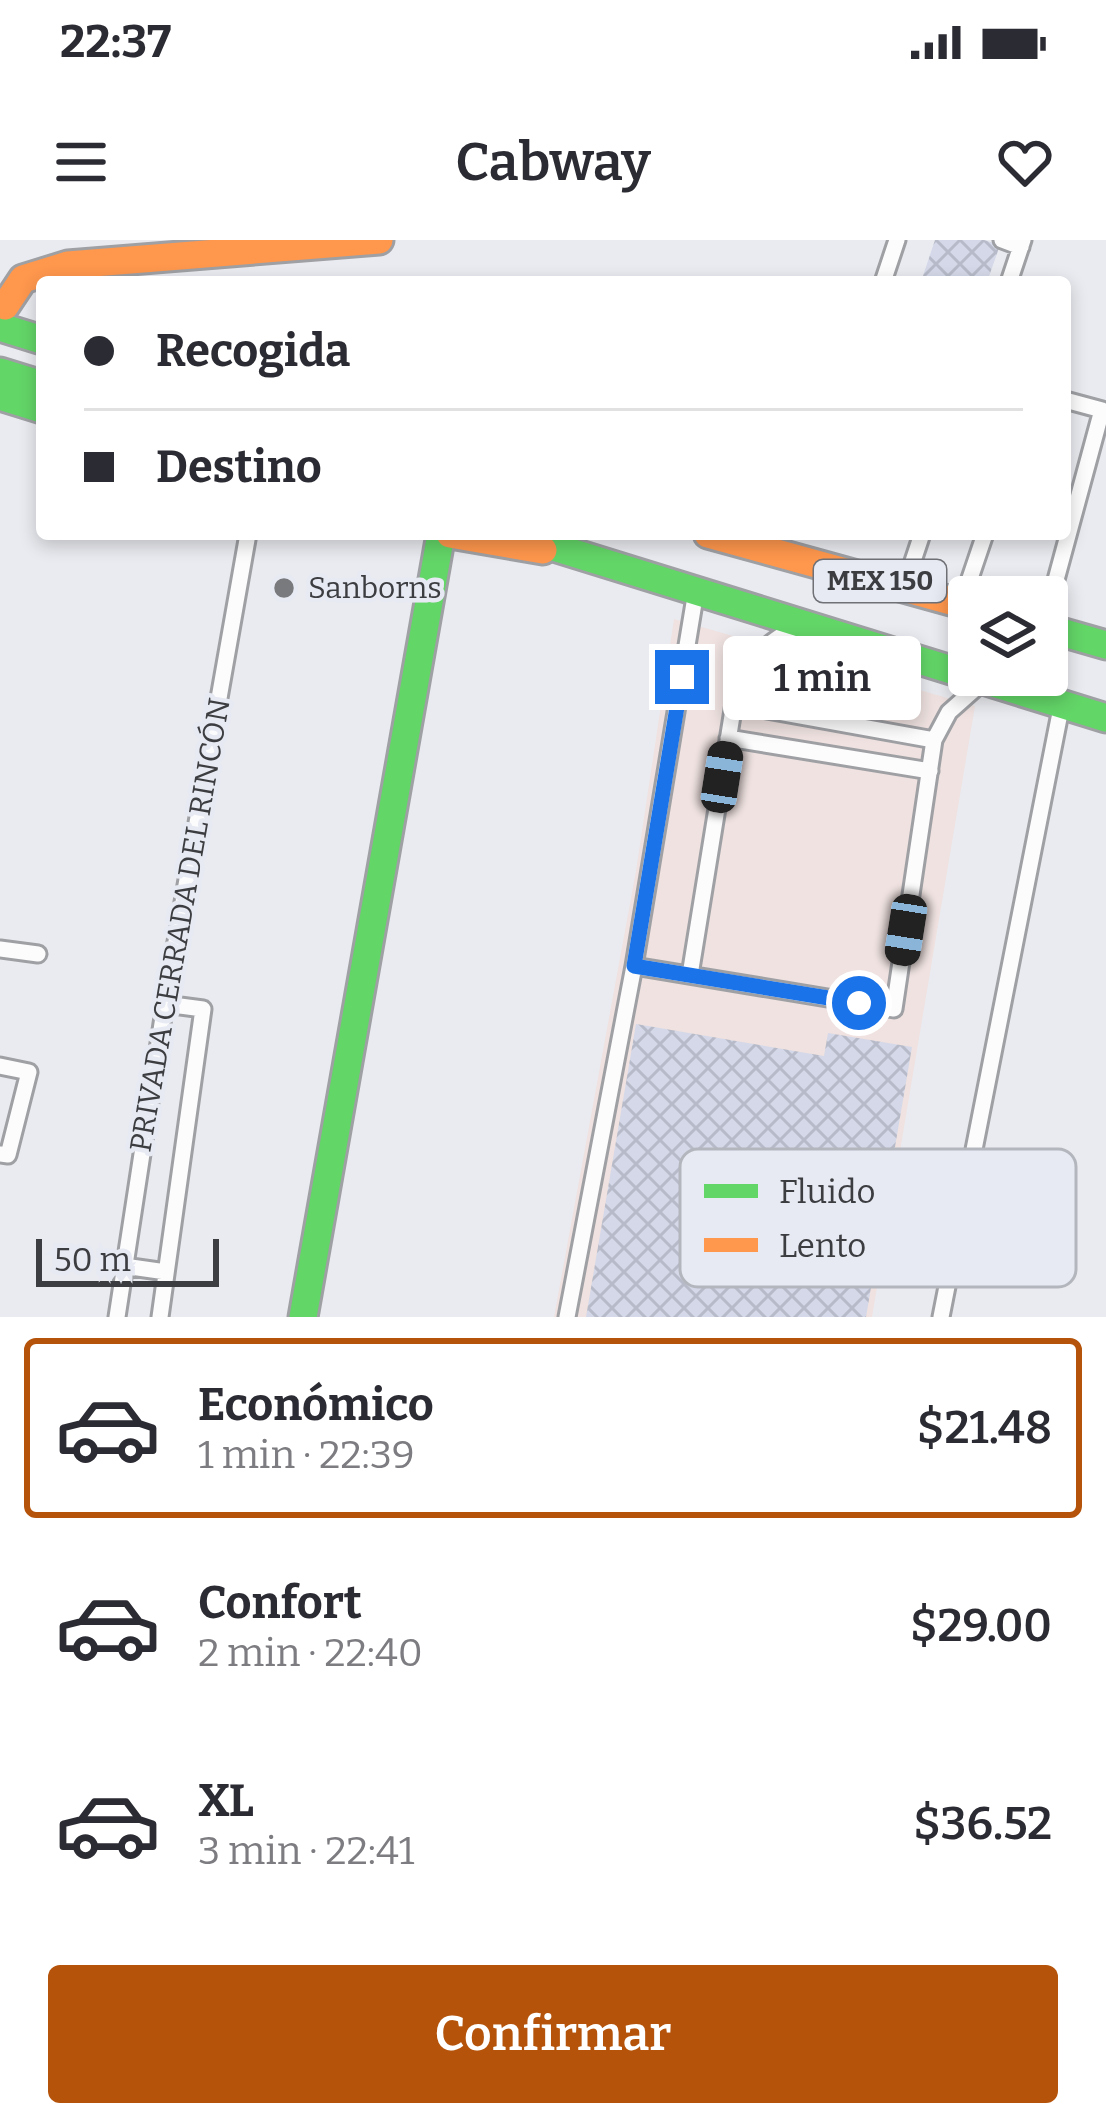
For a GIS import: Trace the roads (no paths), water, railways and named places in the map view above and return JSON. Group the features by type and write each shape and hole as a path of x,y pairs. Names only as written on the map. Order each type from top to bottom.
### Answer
{"main road":[{"path":"2,312 22,278 68,265 379,240"},
{"path":"2,312 36,316"},
{"path":"2,312 36,336"},
{"path":"0,372 36,383"},
{"path":"0,395 36,407"},
{"path":"302,1317 440,540"},
{"path":"485,540 585,557"},
{"name":"MEX 150","path":"531,540 948,671"},
{"name":"MEX 150","path":"755,540 795,545 948,600"},
{"path":"1068,634 1106,645"},
{"name":"MEX 150","path":"1030,696 1106,718"}],"lane":[{"path":"885,276 897,240"},
{"path":"1002,240 1022,243 1011,276"},
{"path":"1071,402 1102,410 1071,524"},
{"name":"PRIVADA CERRADA DEL RINCÓN","path":"116,1317 165,1004 247,540"},
{"path":"904,588 920,540"},
{"path":"973,576 983,540"},
{"path":"1057,576 1067,540"},
{"path":"567,1317 634,966 696,592"},
{"path":"690,975 728,737 746,665 762,647 799,625"},
{"path":"634,966 894,1009 934,740 949,712 967,696"},
{"path":"734,704 934,740"},
{"path":"974,1149 1061,705"},
{"path":"728,737 930,771"},
{"path":"0,949 38,954"},
{"path":"160,1317 203,1009 165,1004"},
{"path":"0,1066 29,1072 8,1155 0,1154"},
{"path":"124,1266 166,1272"},
{"path":"941,1317 947,1287"}],"place":[{"name":"Sanborns","path":"284,588"}]}
